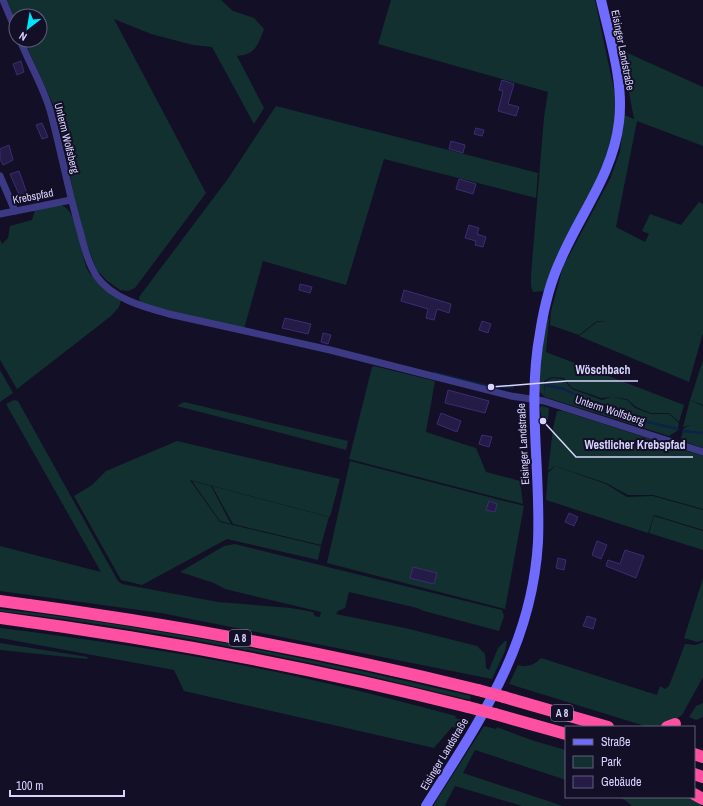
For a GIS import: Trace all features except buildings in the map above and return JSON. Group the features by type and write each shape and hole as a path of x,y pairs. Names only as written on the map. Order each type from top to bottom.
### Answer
{"highway":[{"name":"A 8","path":"0,601 128,618 244,638 342,658 478,690 605,726"},
{"name":"A 8","path":"0,618 125,636 238,655 366,681 565,734"}],"main road":[{"name":"Eisinger Landstraße","path":"426,806 502,680 517,643 527,611 538,543 533,399 537,347 548,296 561,257 607,170 615,145 619,121 620,100 618,76 601,0"}],"street":[{"path":"3,0 8,12"},
{"name":"Unterm Wolfsberg","path":"23,48 49,107 71,200 86,251 97,277 110,289 129,301 169,314 330,350 511,396 550,403 703,452"},
{"path":"0,176 15,210"},
{"name":"Krebspfad","path":"0,214 71,200"}],"green space":[{"path":"7,0 221,0 233,11 254,18 264,29 258,44 252,51 248,54 237,56 264,108 254,124 212,47 193,45 151,34 114,19 206,193 135,288 128,291 120,290 106,280 96,269 81,227 60,130 52,102 28,48 48,48 48,8 10,8"},
{"path":"391,0 595,0 616,99 616,119 612,142 603,170 544,291 533,292 531,286 531,275 544,117 548,92 378,44"},
{"path":"621,50 703,87 703,146 637,121 616,227 645,242 649,234 642,231 650,214 681,225 699,202 703,204 703,333 689,382 579,336 597,322 607,321 597,321 579,335 550,325 551,311 563,267 610,179 620,152 624,115 634,119"},
{"path":"276,106 538,173 536,198 384,159 346,285 263,261 244,329 150,306 140,302 139,297 227,180"},
{"path":"54,206 63,206 72,216 87,269 90,274 121,300 119,307 111,316 17,389 0,360 0,239 2,244 8,238 10,226 32,220 35,210"},
{"path":"546,318 549,319 546,352 684,405 679,422 669,413 651,413 636,407 627,399 612,397 627,400 635,408 651,414 669,414 679,423 677,431 669,436 545,397 538,390 539,358","holes":["552,377 564,378 572,388 601,398 611,397 602,400 572,389 563,379 552,378 545,382 545,397 544,381"]},
{"path":"703,360 703,405 690,400"},
{"path":"374,366 435,381 426,432 476,448 486,472 520,481 523,504 349,459 372,367"},
{"path":"0,370 13,393 0,402"},
{"path":"14,400 18,401 118,581 122,584 218,602 291,608 313,612 315,616 320,617 321,612 225,589 214,583 180,572 224,546 235,544 502,610 504,616 499,631 417,608 349,592 345,608 338,611 336,614 405,628 477,646 485,654 486,668 489,670 498,648 505,641 507,641 505,651 492,679 161,613 0,591 0,546 101,572 6,404"},
{"path":"690,400 703,406 703,448 683,441 681,438 684,428 691,425 683,427"},
{"path":"184,402 348,441 346,450 177,406"},
{"path":"541,406 549,408 548,420 542,419 540,409"},
{"path":"557,411 563,411 703,456 703,509 653,495 628,495 606,483 555,466 548,471 553,428"},
{"path":"177,441 340,479 330,517 190,480 220,522 321,546 318,560 227,539 142,585 121,580 74,496 92,485 106,471"},
{"path":"350,461 524,506 505,609 327,563"},
{"path":"555,466 606,484 627,497 653,496 703,510 703,530 654,515 648,533 546,500 548,473"},
{"path":"192,481 211,486 231,524 220,521"},
{"path":"212,486 329,517 321,545 233,524"},
{"path":"654,516 703,531 703,550 649,533"},
{"path":"703,578 703,640 697,642 684,638"},
{"path":"0,609 60,616 237,645 354,669 471,696 470,700 354,672 178,637 119,627 0,611"},
{"path":"0,628 77,638 232,663 327,683 456,716 455,718 466,721 461,729 452,727 434,748 184,691 174,670 0,638"},
{"path":"703,642 703,677 682,715 665,726 645,726 509,684 518,665 530,665 541,658 657,695 660,686 665,689 669,686 685,644 696,645"},
{"path":"0,643 88,657 87,659 0,650"},
{"path":"703,703 703,717 696,720 689,717 696,706"},
{"path":"484,726 496,729 497,727 534,741 565,750 565,780 475,750 463,773 563,806 522,806 455,786 445,805 447,806 433,806"},
{"path":"620,798 691,798 703,806 632,806 625,800"}],"waterway":[{"path":"434,373 491,387 513,387"},
{"path":"545,385 564,389 587,401 616,408 647,422 678,429"},
{"path":"683,431 703,433"}],"place":[{"name":"Wöschbach","path":"491,387"},
{"name":"Westlicher Krebspfad","path":"543,421"}]}
